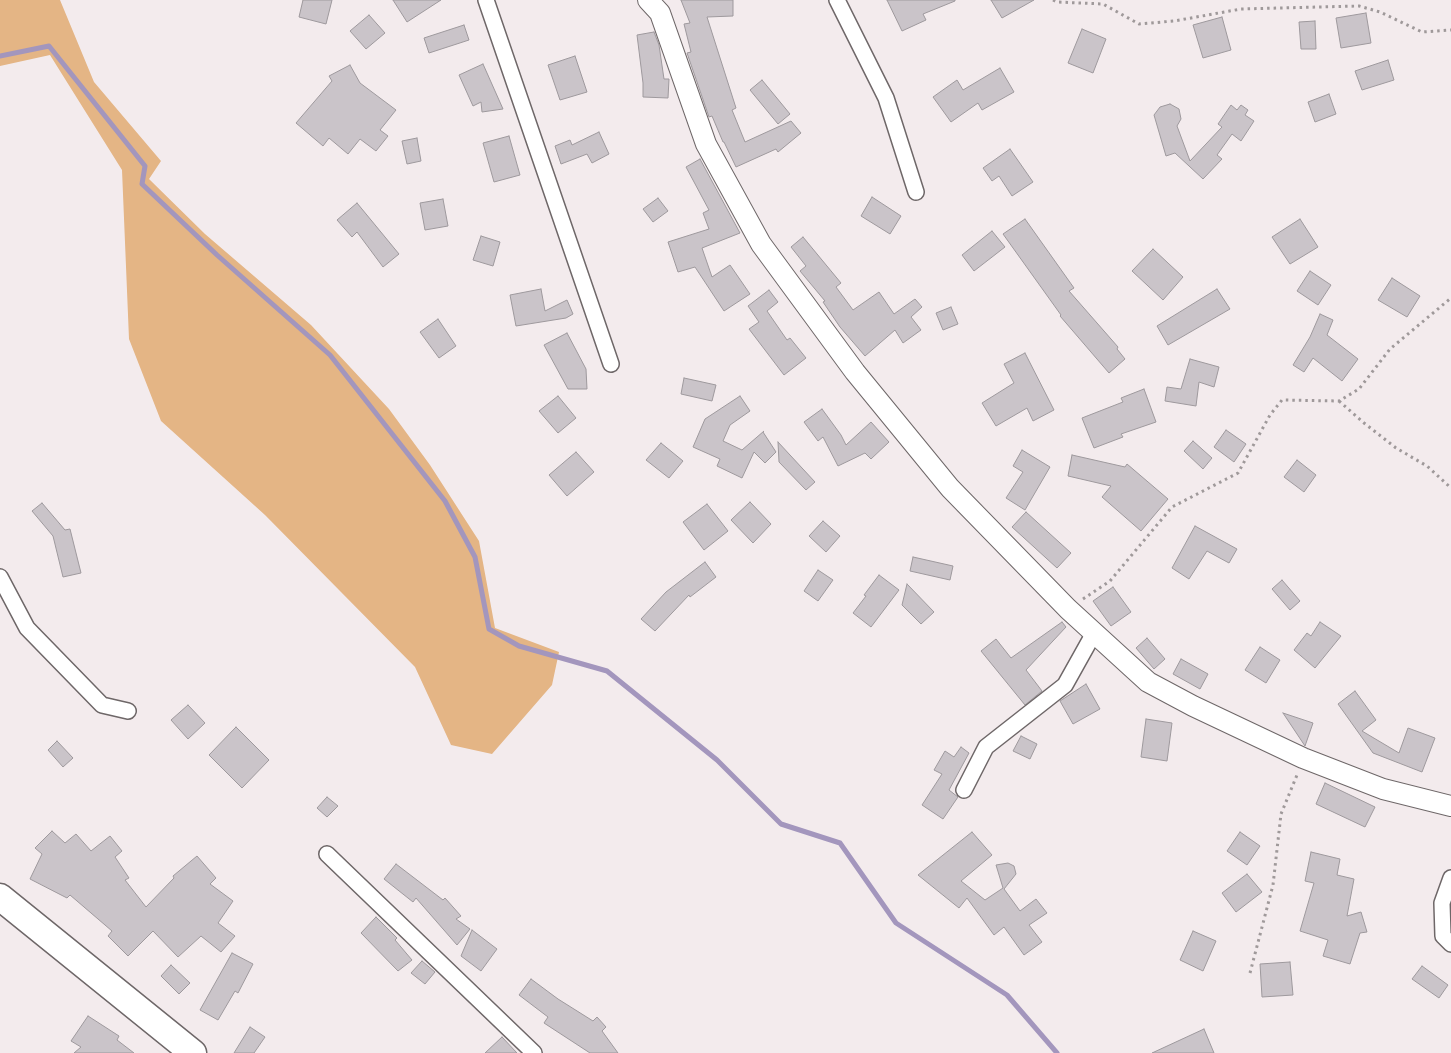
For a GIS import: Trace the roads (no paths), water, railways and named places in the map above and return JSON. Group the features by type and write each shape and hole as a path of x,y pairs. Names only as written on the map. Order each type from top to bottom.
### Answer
{"highway":[{"path":"0,897 193,1053"}],"street":[{"path":"486,0 611,364"},
{"path":"648,0 660,13 706,144 761,244 855,372 950,488 1068,609 1148,682 1194,706 1303,758 1383,789 1451,806"},
{"path":"837,0 886,98 916,192"},
{"path":"0,577 27,628 102,705 128,711"},
{"path":"964,790 986,747 1065,685 1094,633"},
{"path":"327,854 534,1053"},
{"path":"1451,878 1442,903 1443,936 1451,944"}],"waterway":[{"path":"0,56 49,46 145,166 142,184 217,255 330,355 445,501 475,557 489,629 519,646 607,671 717,760 781,824 840,843 896,923 1007,995 1057,1053"}]}
